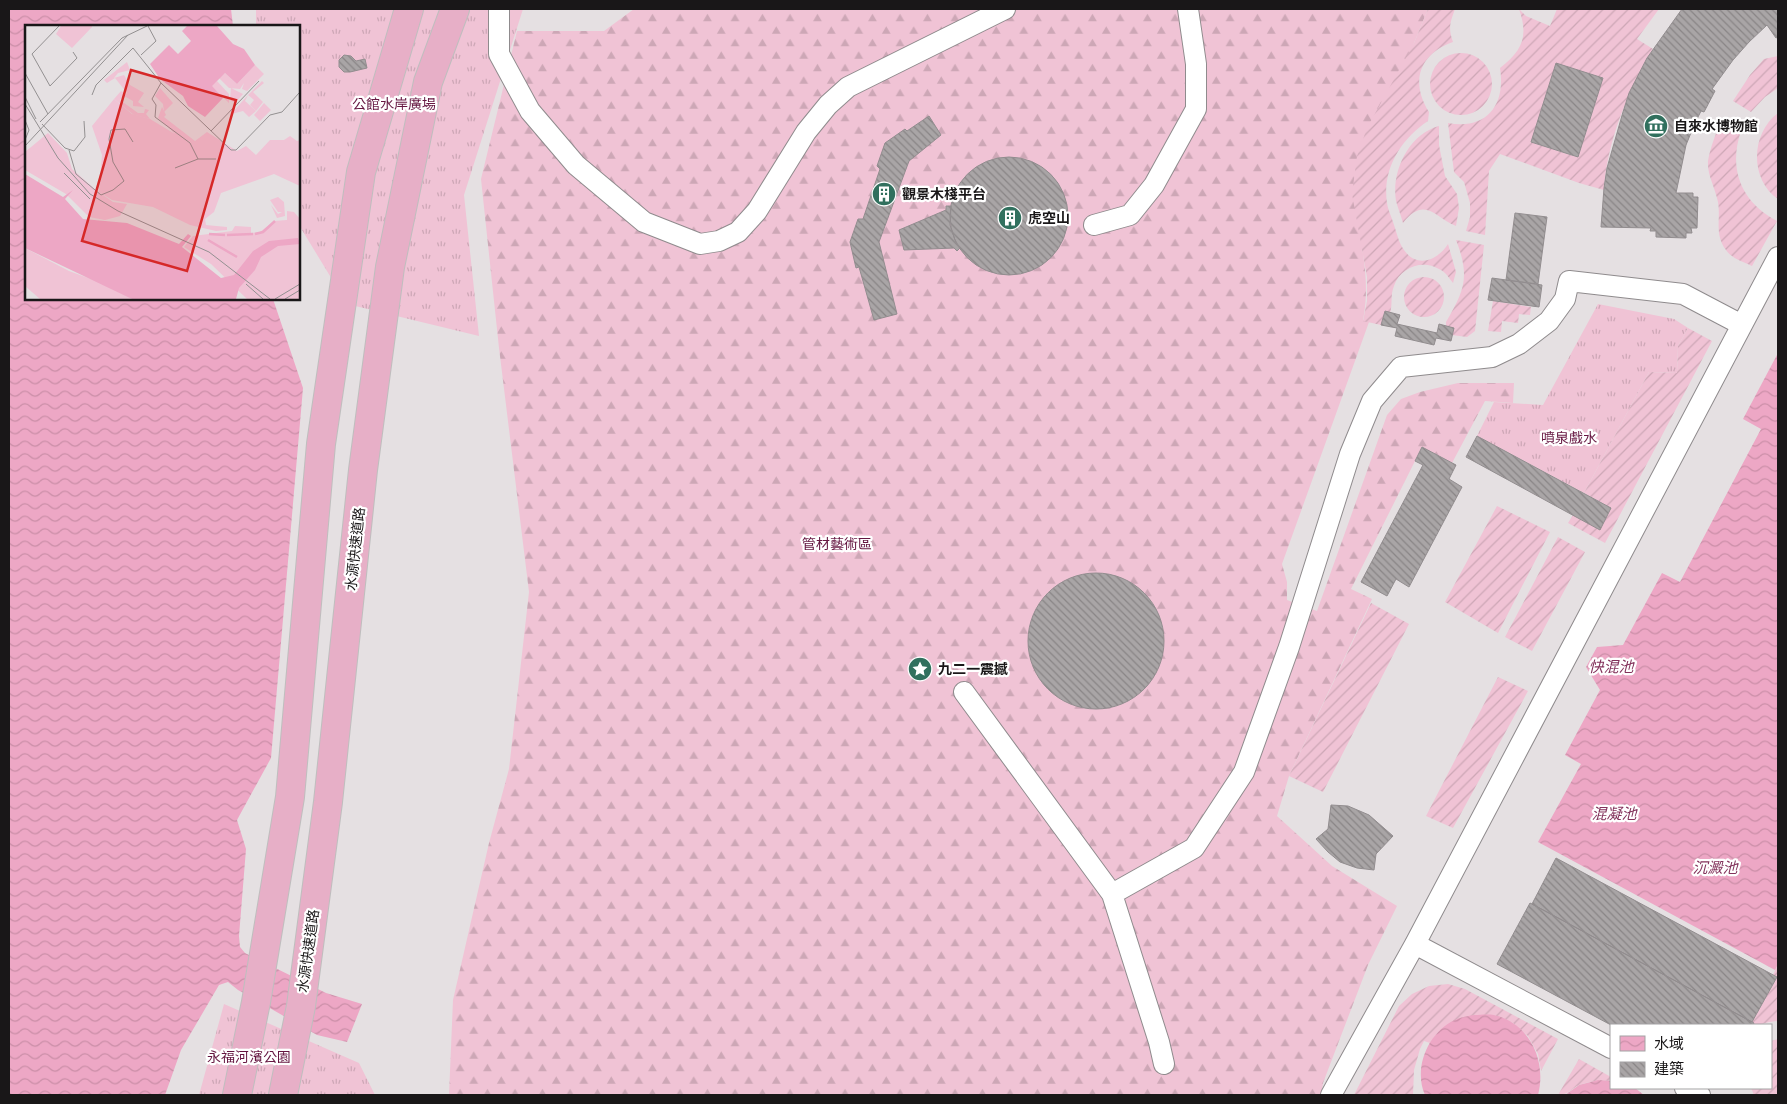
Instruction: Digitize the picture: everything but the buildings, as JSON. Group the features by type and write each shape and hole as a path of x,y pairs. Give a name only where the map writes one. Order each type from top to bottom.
{"highway":[{"path":"237,1095 256,1002 290,797 320,444 361,172 409,9"},
{"name":"水源快速道路","path":"283,1095 301,1006 326,812 363,470 390,267 428,82 456,9"}],"lane":[{"path":"499,9 499,54 530,111 576,165 644,222 700,244 718,241 738,232 757,211 806,132 828,106 848,88 1005,9"},
{"path":"1094,225 1130,215 1154,185 1196,110 1196,64 1188,9"},
{"path":"1331,1095 1415,944 1778,257"},
{"path":"1112,894 1194,848 1244,772 1289,647 1350,454 1372,401 1401,367 1492,358 1550,321 1566,299 1569,281 1683,294 1742,325"},
{"path":"964,692 1112,894 1159,1042 1164,1064"},
{"path":"1415,944 1610,1047"},
{"path":"1687,1089 1700,1095"}],"green space":[{"name":"公館水岸廣場","path":"256,9 523,9 464,195 479,336 347,304 300,227 300,25 256,25"},
{"name":"管材藝術區","path":"634,9 1428,9 1414,43 1362,247 1366,284 1363,320 1369,322 1282,564 1287,582 1287,600 1317,611 1387,415 1401,399 1420,392 1458,383 1514,383 1513,403 1485,401 1452,463 1422,447 1351,589 1372,599 1289,776 1277,816 1332,866 1397,906 1368,965 1323,1083 1321,1095 449,1095 453,1000 489,843 509,769 529,592 499,348 481,179 517,31 604,31"},
{"path":"1428,9 1455,9 1450,26 1453,42 1441,47 1432,54 1421,70 1420,90 1429,112 1428,121 1418,128 1395,156 1388,178 1386,190 1387,203 1399,241 1409,256 1421,261 1427,260 1439,254 1448,244 1456,272 1453,283 1444,272 1433,266 1419,265 1401,274 1393,289 1390,313 1385,312 1381,325 1363,321 1367,301 1367,277 1352,194 1357,156 1367,128 1414,43"},
{"path":"1519,9 1526,16 1550,26 1557,9 1659,9 1637,39 1653,49 1635,82 1620,117 1609,153 1604,190 1579,183 1500,154 1489,171 1485,235 1466,231 1470,217 1470,203 1464,182 1454,172 1448,123 1473,123 1483,119 1496,104 1500,94 1500,68 1514,56 1522,43 1522,19","holes":["1556,64 1603,78 1577,157 1531,142"]},
{"path":"1461,53 1478,58 1483,62 1487,67 1492,84 1487,101 1483,106 1478,110 1461,115 1444,110 1439,106 1435,101 1430,84 1435,67 1439,62 1444,58"},
{"path":"1778,56 1778,88 1765,97 1751,112 1733,101 1750,75 1764,59"},
{"path":"1778,113 1778,199 1762,180 1757,156 1758,144 1763,132"},
{"path":"1721,120 1741,131 1737,145 1737,171 1746,194 1754,204 1777,221 1752,266 1731,256 1720,238 1719,208 1708,161"},
{"path":"1439,126 1439,145 1445,176 1457,194 1459,208 1456,226 1430,211 1424,210 1411,215 1403,223 1396,201 1395,189 1399,166 1404,155 1419,137 1428,130"},
{"path":"1456,240 1484,245 1475,331 1467,337 1452,335 1446,326 1446,322 1458,301 1463,282 1463,264"},
{"path":"1420,277 1428,277 1435,280 1441,286 1444,297 1441,308 1435,314 1428,317 1420,317 1413,314 1407,308 1404,301 1404,293 1407,286 1413,280"},
{"path":"1493,301 1531,307 1530,315 1519,314 1518,323 1502,321 1501,332 1488,331"},
{"name":"噴泉戲水","path":"1598,304 1674,319 1688,328 1678,346 1677,373 1649,372 1584,493 1477,436 1494,402 1543,405"},
{"path":"1688,328 1712,341 1605,543 1568,523 1573,515 1600,529 1611,508 1584,493 1649,372 1677,373 1678,346"},
{"path":"1497,506 1550,532 1498,633 1445,602"},
{"path":"1558,537 1585,552 1532,651 1505,637"},
{"path":"1371,603 1409,624 1323,792 1289,776"},
{"path":"1498,677 1528,691 1453,828 1426,816"},
{"path":"1778,964 1778,1021 1753,1024 1752,1022 1777,977 1773,975"},
{"path":"1448,984 1465,989 1558,1039 1541,1071 1538,1054 1528,1036 1513,1023 1494,1015 1438,1032 1430,1043 1424,1041 1414,1070 1413,1095 1354,1095 1399,1006 1412,994 1429,986"},
{"name":"永福河濱公園","path":"224,1004 359,1063 375,1095 199,1095"},
{"path":"1778,1039 1778,1095 1754,1095 1751,1089 1772,1089 1772,1041"},
{"path":"1579,1059 1610,1076 1610,1081 1579,1085 1567,1093 1558,1095"}],"water":[{"path":"9,9 231,9 233,25 25,25 25,300 273,300 303,388 271,758 237,820 246,849 239,936 240,947 245,953 326,993 362,1004 347,1042 317,1035 238,990 228,982 219,985 181,1050 165,1095 9,1095"},
{"path":"1778,353 1778,964 1775,970 1538,842 1581,764 1565,755 1600,690 1586,667 1597,647 1623,645 1662,573 1680,582 1761,429 1743,419"},
{"path":"1474,1015 1494,1015 1507,1019 1526,1035 1538,1057 1540,1082 1538,1095 1425,1095 1422,1085 1422,1063 1430,1042 1445,1026 1457,1019"},
{"path":"1598,1080 1610,1081 1610,1089 1636,1089 1644,1095 1565,1095 1579,1085"}],"place":[{"name":"自來水博物館","path":"1656,126"},
{"name":"觀景木棧平台","path":"884,194"},
{"name":"虎空山","path":"1010,218"},
{"name":"九二一震撼","path":"920,669"}],"water label":[{"name":"快混池","path":"1611,666"},
{"name":"混凝池","path":"1614,813"},
{"name":"沉澱池","path":"1715,867"}]}
